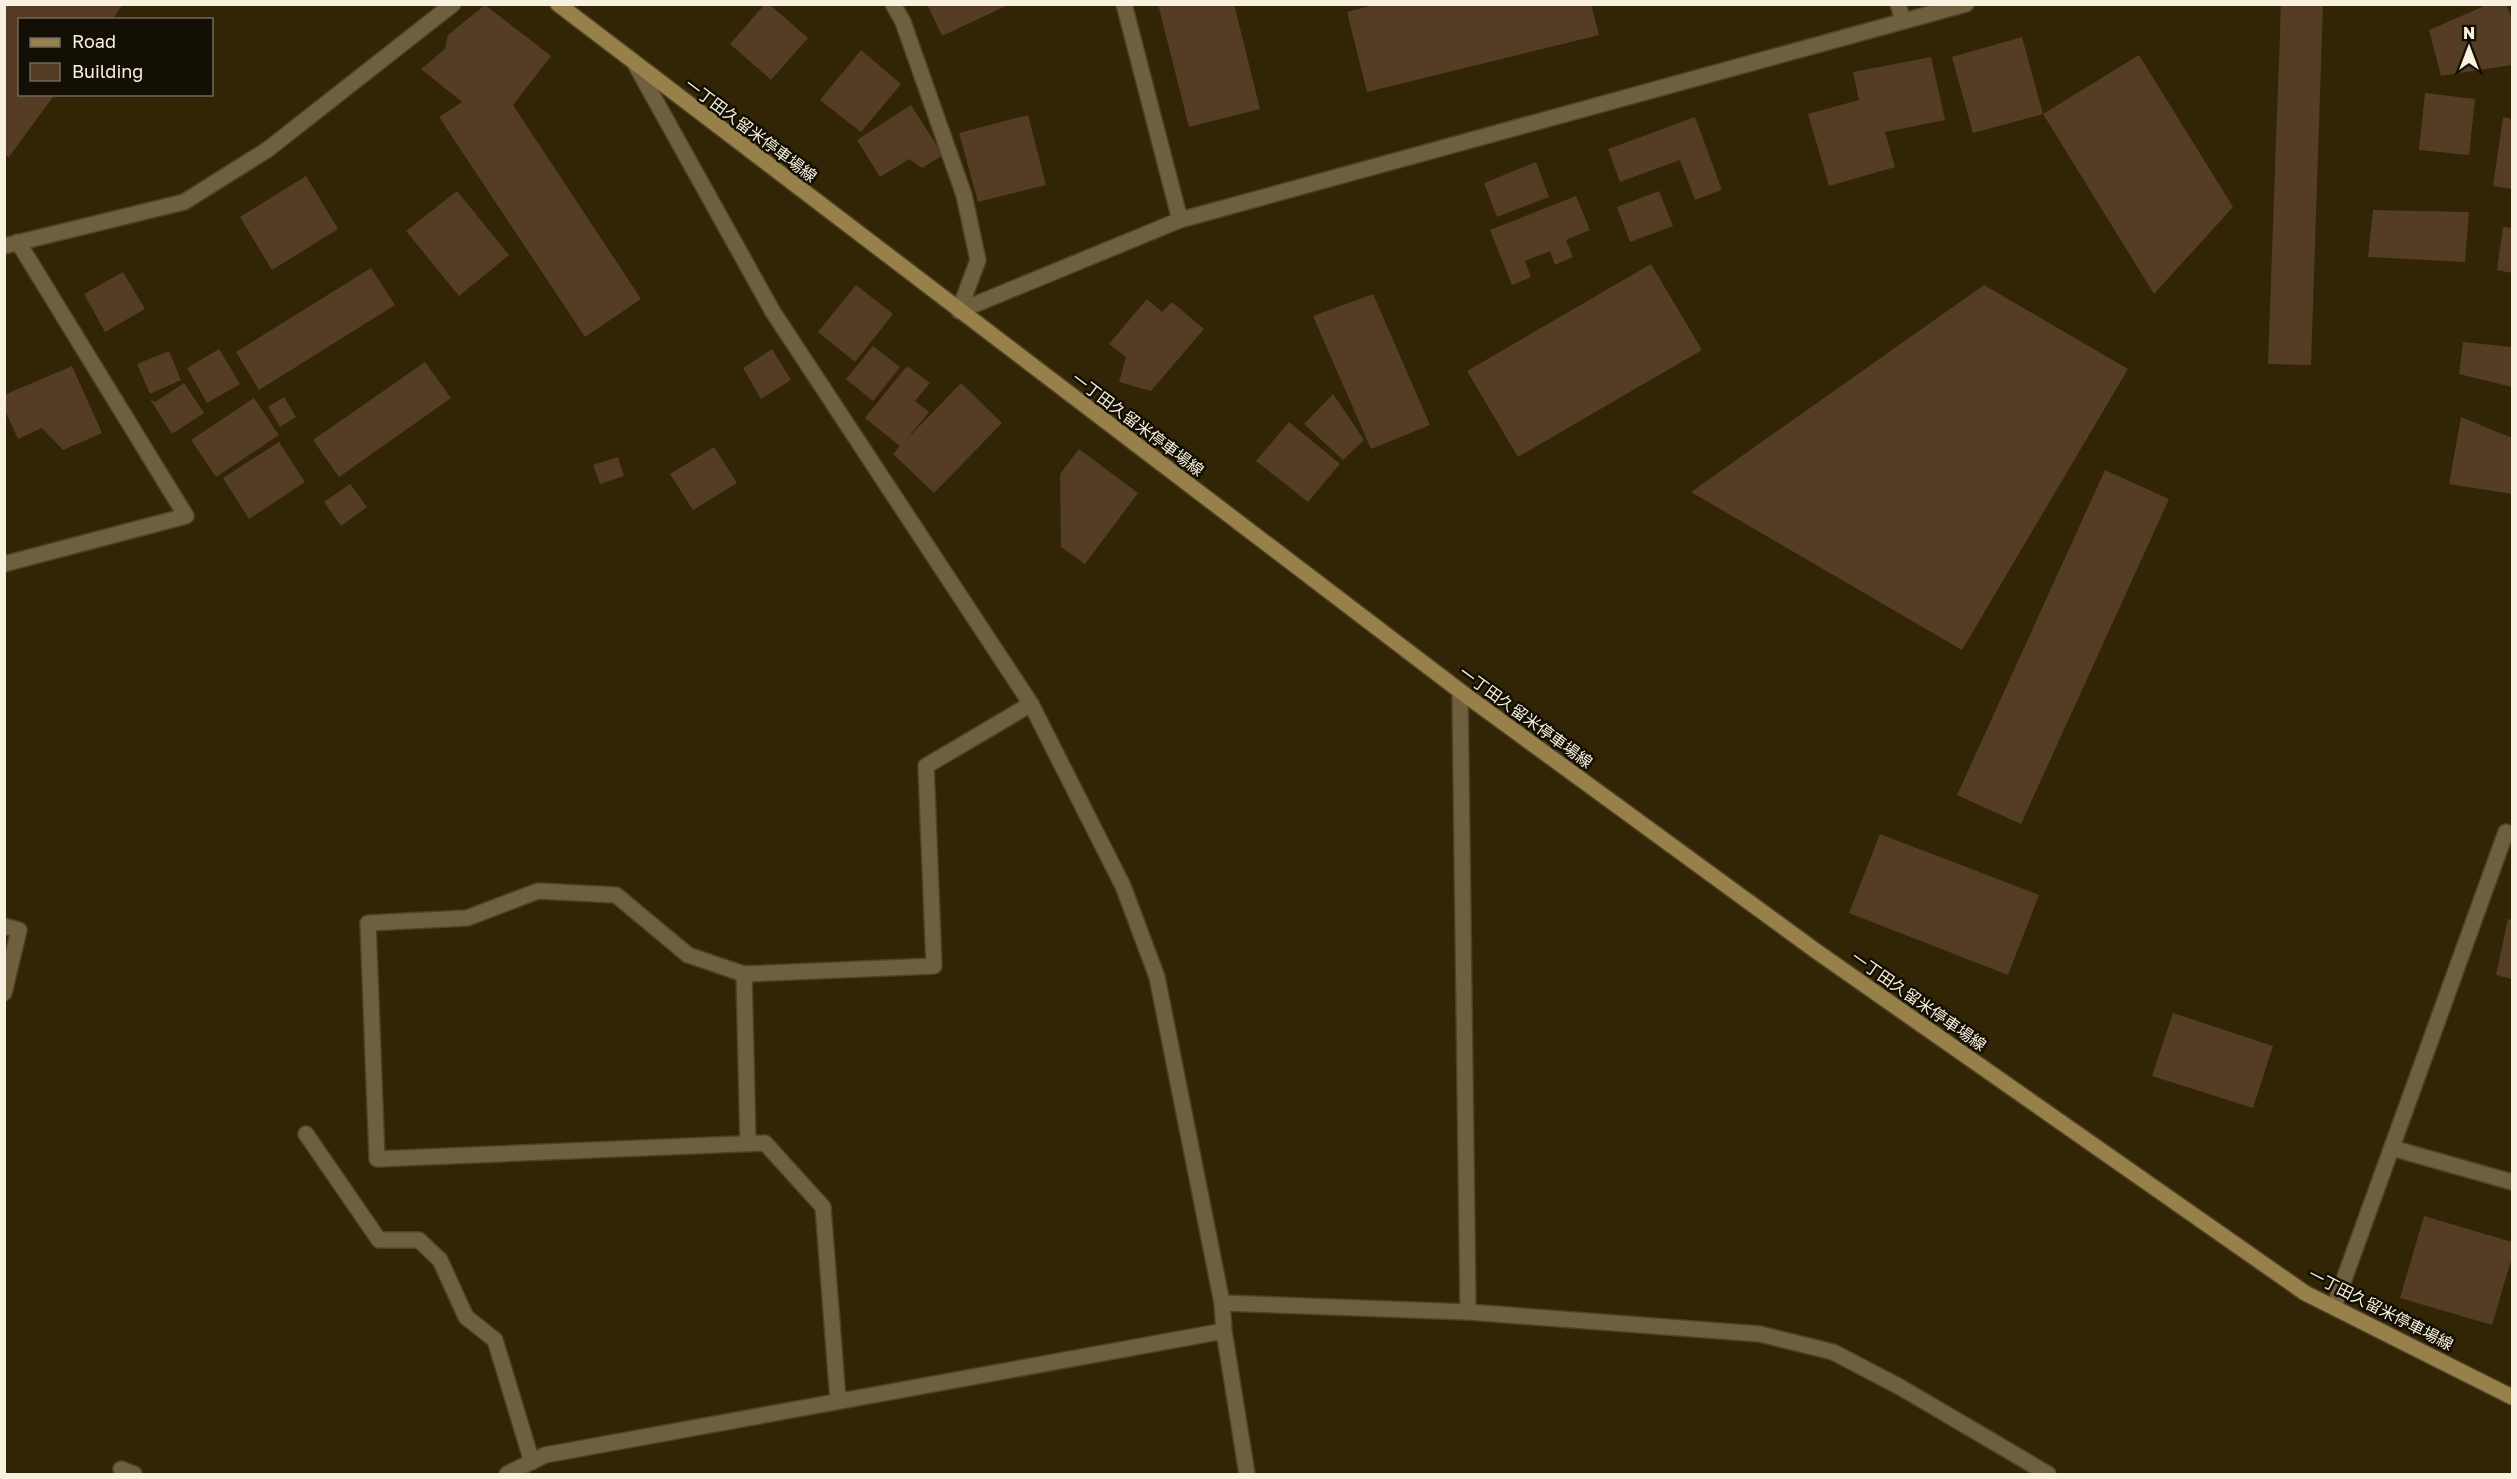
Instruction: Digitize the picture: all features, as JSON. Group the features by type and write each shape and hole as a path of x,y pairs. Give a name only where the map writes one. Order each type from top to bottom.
{"main road":[{"name":"一丁田久留米停車場線","path":"558,4 1460,691 1816,951 2296,1286 2512,1397"}],"street":[{"path":"4,564 186,516 11,244 184,202 267,150 453,4"},
{"path":"893,4 903,22 964,195 978,260 959,311"},
{"path":"1124,4 1180,220"},
{"path":"1898,4 1903,21"},
{"path":"959,311 1180,220 1966,4"},
{"path":"634,62 773,312 1031,704 1123,886 1157,977 1221,1303 1247,1474"},
{"path":"1460,691 1468,1312"},
{"path":"838,1400 823,1207 765,1143 377,1159 368,924 467,918 538,891 616,895 688,955 744,974 934,966 926,766 1031,704"},
{"path":"2334,1307 2506,832"},
{"path":"4,926 19,930 4,993"},
{"path":"744,974 748,1144"},
{"path":"306,1134 379,1240 419,1240 440,1260 466,1317 495,1340 532,1462"},
{"path":"2392,1148 2512,1182"},
{"path":"1221,1303 1468,1312 1760,1334 1833,1352 1900,1387 2048,1474"},
{"path":"507,1474 545,1455 1224,1331"}],"building":[{"path":"4,4 123,4 113,18 18,18 18,96 54,96 9,157 4,154"},
{"path":"765,4 769,4 808,38 771,80 730,44"},
{"path":"927,4 1010,4 942,36"},
{"path":"1158,4 1234,4 1260,109 1189,127"},
{"path":"1377,4 1591,4 1599,35 1367,92 1347,12"},
{"path":"2281,4 2323,4 2311,365 2268,364"},
{"path":"2489,4 2506,4 2512,19 2512,65 2441,76 2429,30"},
{"path":"485,5 551,56 513,105 641,299 585,337 439,117 462,102 421,69 445,49 448,35"},
{"path":"2022,37 2043,114 1973,133 1952,57"},
{"path":"861,50 901,84 861,132 820,100"},
{"path":"2139,55 2233,207 2154,294 2043,114"},
{"path":"1931,57 1945,120 1885,132 1895,167 1829,186 1808,114 1859,100 1853,72"},
{"path":"2425,93 2475,99 2469,155 2419,150"},
{"path":"911,105 943,155 922,168 909,159 880,177 857,140"},
{"path":"1028,115 1046,185 978,202 959,133"},
{"path":"1695,117 1722,190 1695,200 1680,160 1620,182 1608,149"},
{"path":"2503,117 2512,119 2512,189 2493,186"},
{"path":"1536,162 1549,197 1497,217 1484,183"},
{"path":"306,176 338,229 272,270 240,217"},
{"path":"457,191 509,255 459,296 406,231"},
{"path":"1659,191 1673,226 1630,242 1617,207"},
{"path":"1576,196 1590,230 1566,240 1573,257 1555,265 1550,251 1525,261 1531,277 1512,285 1490,230"},
{"path":"2373,210 2469,212 2465,262 2368,257"},
{"path":"2503,227 2512,228 2512,273 2497,270"},
{"path":"1651,264 1702,350 1518,457 1467,371"},
{"path":"371,268 395,305 259,390 236,352"},
{"path":"123,272 145,309 105,332 84,294"},
{"path":"856,285 893,314 855,362 818,332"},
{"path":"1984,285 2128,369 1962,650 1691,492"},
{"path":"1373,294 1430,425 1371,449 1313,316"},
{"path":"1147,299 1162,312 1172,302 1204,329 1151,391 1119,382 1126,357 1109,344"},
{"path":"2463,342 2512,347 2512,387 2459,374"},
{"path":"873,346 900,367 873,401 846,379"},
{"path":"219,349 240,384 207,403 187,368"},
{"path":"772,349 791,380 761,399 743,368"},
{"path":"169,351 181,380 150,394 137,364"},
{"path":"425,362 451,398 339,477 313,440"},
{"path":"72,366 102,433 63,450 42,428 18,439 4,408 4,395"},
{"path":"907,366 930,383 915,401 929,412 906,440 961,383 1002,423 934,493 893,454 900,446 865,418"},
{"path":"184,383 204,413 172,434 150,399 155,402"},
{"path":"1333,394 1364,440 1343,460 1304,424"},
{"path":"284,397 296,417 280,427 268,407"},
{"path":"254,398 279,435 216,477 191,440"},
{"path":"2461,417 2512,438 2512,494 2449,484"},
{"path":"1289,422 1340,464 1308,502 1256,461"},
{"path":"279,442 305,482 249,519 223,478"},
{"path":"714,447 737,483 693,510 670,474"},
{"path":"1079,449 1138,493 1085,564 1061,547 1060,474"},
{"path":"618,457 624,476 600,484 593,465"},
{"path":"2105,470 2169,499 2021,824 1957,795"},
{"path":"350,484 367,507 341,526 324,502"},
{"path":"1880,834 2039,895 2008,975 1849,913"},
{"path":"2508,919 2512,920 2512,979 2496,975"},
{"path":"2173,1013 2273,1046 2253,1108 2152,1076"},
{"path":"2424,1216 2512,1242 2512,1257 2492,1325 2400,1298"}]}
